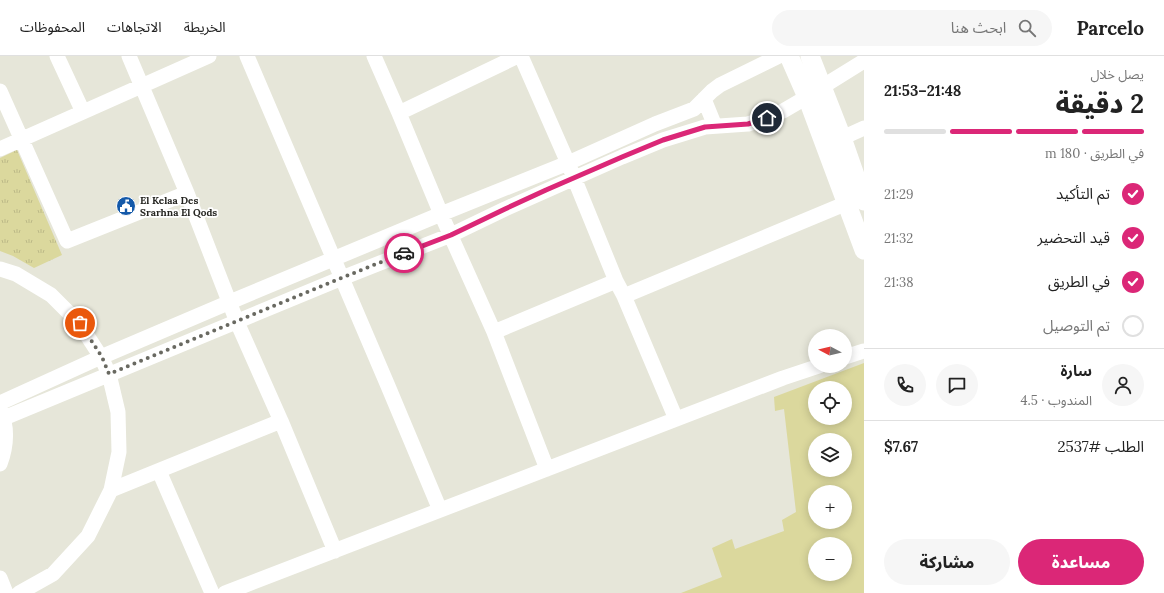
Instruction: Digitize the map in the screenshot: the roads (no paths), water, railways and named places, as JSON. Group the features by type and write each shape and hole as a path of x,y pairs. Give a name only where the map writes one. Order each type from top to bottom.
{"main road":[{"path":"789,56 814,92 842,138 856,202 864,250"},
{"path":"810,56 814,92 856,202"}],"street":[{"path":"57,56 83,112"},
{"path":"129,56 187,193 237,322 281,421 335,551"},
{"path":"248,56 440,510"},
{"path":"374,56 441,214 494,332 547,469"},
{"path":"399,113 518,56"},
{"path":"521,56 568,163 616,281 624,296 676,419"},
{"path":"0,403 230,302 568,163 655,124 694,109 720,85 779,56"},
{"path":"0,149 142,86 200,58"},
{"path":"0,464 6,441 2,413 109,374 342,278 451,235 573,178 663,140 694,129 748,124 783,111 864,61"},
{"path":"0,91 67,241 187,193"},
{"path":"704,99 715,126"},
{"path":"842,138 864,128"},
{"path":"624,296 856,202"},
{"path":"0,269 16,274 51,295 80,323 102,357 109,374 118,412 119,452 111,490 88,536 53,574 20,593"},
{"path":"494,332 616,281"},
{"path":"852,355 864,351"},
{"path":"225,593 808,370"},
{"path":"111,490 281,421"},
{"path":"158,471 212,593"},
{"path":"0,578 6,593"}],"place":[{"name":"El Kelaa Des Srarhna El Qods","path":"126,206"}]}
